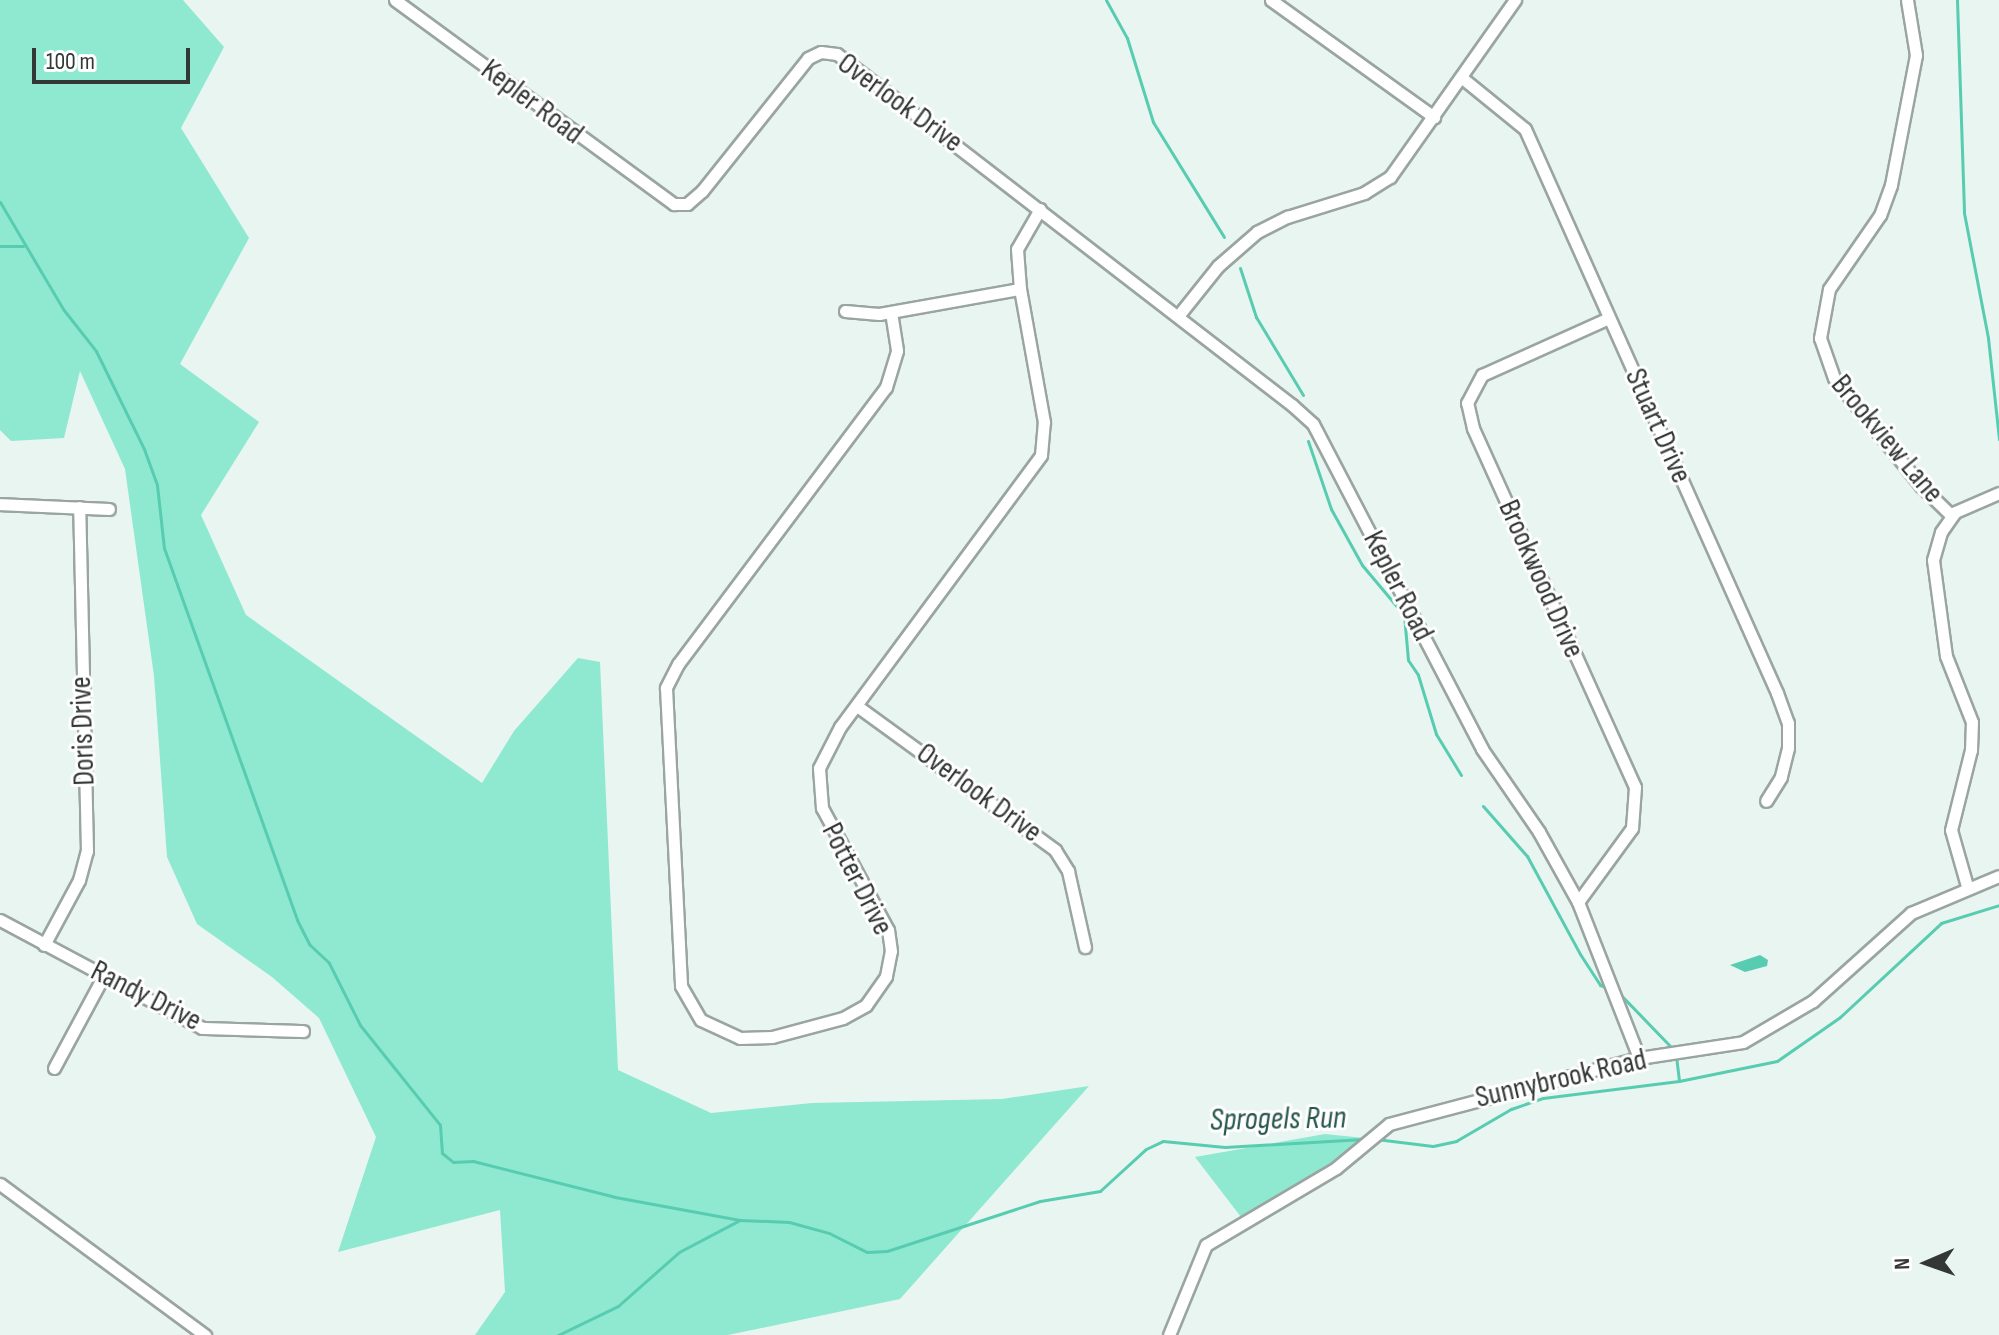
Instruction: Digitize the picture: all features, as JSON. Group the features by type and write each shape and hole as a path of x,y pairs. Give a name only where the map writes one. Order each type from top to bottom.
{"street":[{"name":"Kepler Road","path":"395,0 669,203"},
{"path":"1271,0 1434,117"},
{"path":"1178,316 1218,266 1257,232 1386,181 1515,0"},
{"name":"Brookview Lane","path":"1907,0 1916,55 1891,185 1880,215 1829,289 1820,338 1834,378 1921,486 1952,516"},
{"name":"Overlook Drive","path":"669,203 687,204 702,191 797,69 815,53 827,52 869,77 1040,209"},
{"name":"Stuart Drive","path":"1461,77 1525,129 1786,714 1786,762 1766,801"},
{"name":"Kepler Road","path":"1040,209 1313,424 1482,749 1539,832 1578,902 1639,1058"},
{"name":"Potter Drive","path":"891,312 897,351 886,387 678,664 666,688 679,976 688,1003 720,1033 762,1038 843,1018 866,1005 886,976 891,951 886,924 819,796 823,754 1041,455 1044,422 1020,289 1017,249 1040,209"},
{"path":"845,311 891,312 1020,289"},
{"name":"Brookwood Drive","path":"1578,902 1632,828 1635,787 1473,428 1467,403 1482,375 1609,318"},
{"path":"1967,886 1951,830 1971,750 1972,722 1946,656 1933,560 1941,532 1952,516 1976,499 1999,493"},
{"path":"0,504 109,509"},
{"name":"Doris Drive","path":"44,945 79,880 87,851 79,507"},
{"name":"Overlook Drive","path":"857,706 1055,850 1068,871 1085,947"},
{"name":"Sunnybrook Road","path":"1169,1335 1206,1245 1306,1188 1357,1151 1379,1130 1413,1115 1639,1058 1728,1047 1781,1024 1911,913 1967,886 1999,876"},
{"name":"Randy Drive","path":"0,920 202,1028 303,1031"},
{"path":"54,1068 104,975"},
{"path":"0,1184 205,1335"}],"shaded area":[{"path":"0,0 183,0 224,47 181,128 249,238 180,364 259,422 201,515 246,615 482,783 514,731 578,658 600,662 618,1070 711,1113 812,1103 1002,1099 1089,1086 900,1299 728,1335 475,1335 505,1292 500,1210 338,1252 376,1137 319,1018 272,977 197,924 167,857 154,676 125,469 80,371 64,438 11,441 0,430"},
{"path":"1760,955 1768,960 1767,966 1745,972 1730,965"},
{"path":"1325,1134 1364,1138 1322,1171 1241,1217 1195,1157"}],"waterway":[{"path":"1106,0 1127,38 1153,122 1224,237"},
{"path":"1957,0 1964,213 1988,338 1999,439"},
{"path":"0,202 63,309 96,351 144,449 157,485 164,548 297,920 310,945 329,963 360,1025 440,1125 442,1153 453,1162 473,1161 615,1197 740,1220"},
{"path":"0,246 23,246"},
{"path":"1240,268 1256,317 1303,395"},
{"path":"1308,441 1331,509 1362,565 1404,615 1408,660 1418,675 1436,734 1461,775"},
{"path":"1483,806 1527,856 1580,954 1600,985 1609,988"},
{"name":"Sprogels Run","path":"1376,1139 1433,1146 1456,1141 1511,1109 1543,1098 1679,1081 1777,1061 1840,1017 1941,923 1999,905"},
{"path":"1616,990 1673,1049"},
{"path":"1676,1056 1679,1080"},
{"name":"Sprogels Run","path":"558,1335 618,1306 679,1252 740,1220 789,1222 829,1233 867,1252 887,1251 1040,1201 1100,1191 1146,1149 1163,1141 1225,1147 1364,1139"}]}
